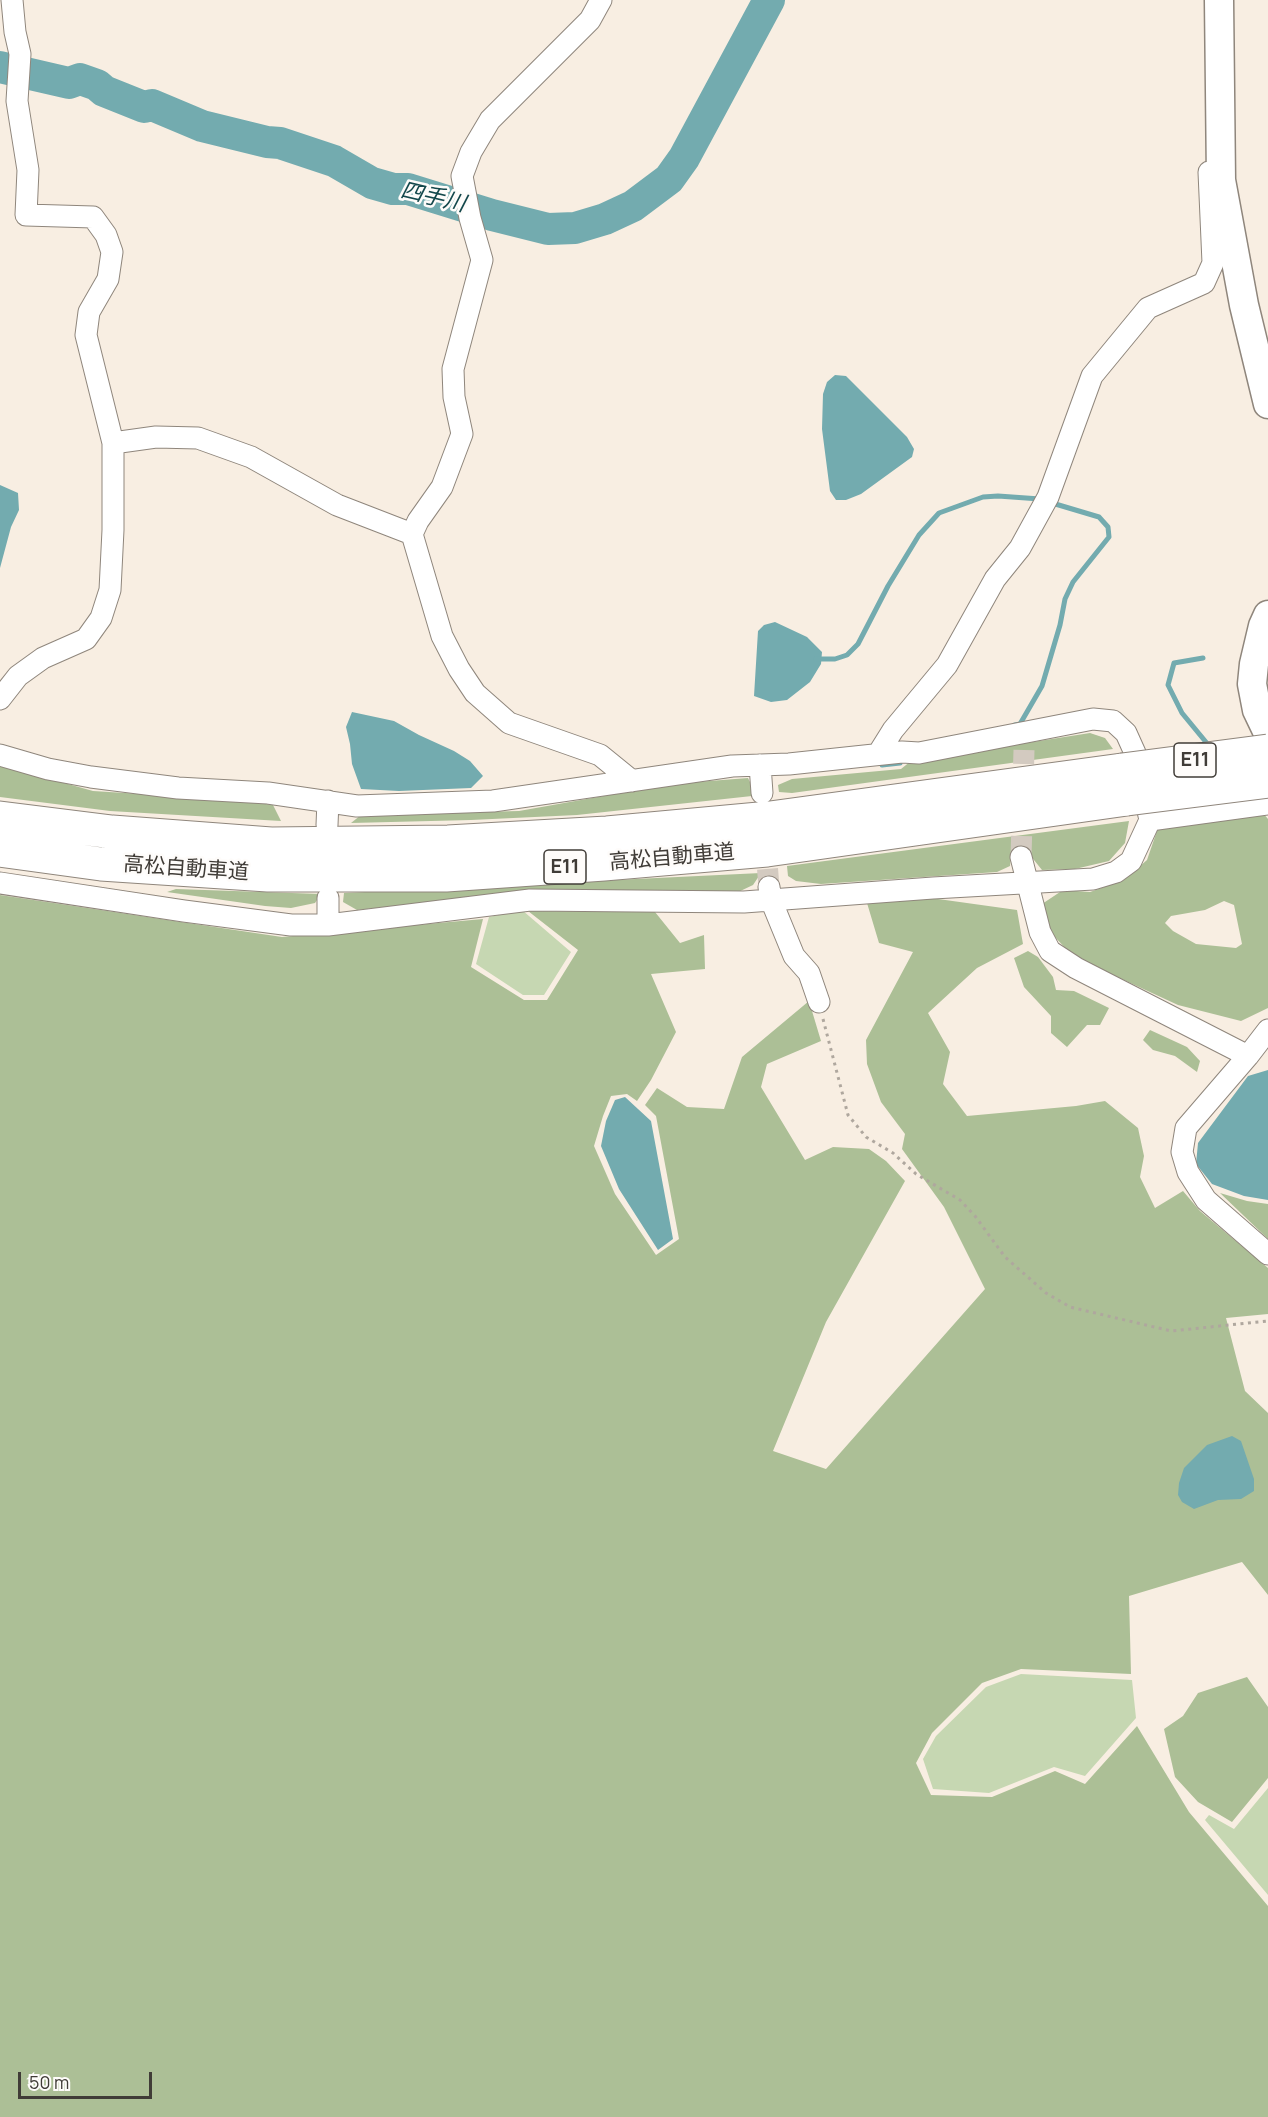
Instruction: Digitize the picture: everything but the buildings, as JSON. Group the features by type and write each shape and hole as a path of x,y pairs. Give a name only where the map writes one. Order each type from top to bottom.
{"highway":[{"name":"高松自動車道","path":"0,818 112,832 271,844 448,842 607,833 770,818 1133,796 1268,751"},
{"name":"高松自動車道","path":"0,850 102,864 268,875 446,875 767,850 1133,796 1268,781"}],"street":[{"path":"0,699 18,676 43,658 86,639 101,618 110,590 113,530 113,443 86,335 89,312 108,279 112,252 106,235 93,217 26,214 28,170 17,100 20,54 12,0"},
{"path":"601,0 590,21 490,120 471,152 462,176 482,260 453,369 454,397 462,434 442,487 418,521 412,534 442,636 459,669 475,693 509,723 600,755 632,781"},
{"path":"1219,0 1221,180 1240,282 1268,404"},
{"path":"878,754 893,730 947,665 995,579 1020,548 1047,500 1092,376 1148,308 1204,283 1214,263 1208,164 1219,150"},
{"path":"113,443 156,437 198,438 251,457 337,505 412,534"},
{"path":"1268,615 1254,664 1252,684 1257,710 1268,733"},
{"path":"0,755 48,769 92,777 178,788 268,793 357,806 493,801 732,766 878,754 919,753 1023,742 1093,719 1113,721 1126,733 1135,753 1131,861 1116,872 1093,879 770,893 744,902 530,900 328,925 291,925 196,913 0,883"},
{"path":"760,765 762,793"},
{"path":"1133,796 1268,804"},
{"path":"327,825 328,801"},
{"path":"1020,857 1040,932 1050,951 1076,968 1248,1056"},
{"path":"770,893 794,956 809,973 819,1002"},
{"path":"328,898 328,925"},
{"path":"1268,1030 1186,1128 1182,1152 1188,1172 1206,1200 1268,1254"}],"path":[{"path":"819,1002 848,1114 866,1137 893,1153 916,1174 960,1200 975,1216 1005,1257 1046,1293 1070,1307 1171,1331 1268,1321"}],"green space":[{"path":"1090,733 1105,738 1113,749 792,793 779,792 778,785 792,779 901,769 911,761"},
{"path":"0,765 93,791 237,800 273,805 281,821 110,811 0,797"},
{"path":"748,778 753,788 752,796 577,815 351,823 361,815 519,811 671,784"},
{"path":"1263,813 1268,819 1268,1008 1241,1021 1178,1005 1074,957 1049,931 1042,904 1063,890 1090,892 1124,880 1147,860 1159,825","holes":["1224,901 1234,905 1242,944 1236,948 1196,944 1173,931 1165,923 1171,916 1205,910"]},
{"path":"1129,821 1125,843 1109,861 1075,869 1042,870 1030,855 1011,856 1010,866 997,872 821,884 796,881 788,876 787,866"},
{"path":"761,873 753,885 734,894 608,890 519,893 357,910 343,902 344,893"},
{"path":"176,889 321,894 315,903 291,908 167,892"},
{"path":"0,895 282,937 483,919 471,967 524,1000 547,1000 578,950 528,911 655,912 680,943 704,935 705,969 651,974 676,1032 651,1080 637,1101 627,1094 611,1096 594,1146 615,1194 656,1255 679,1239 656,1116 645,1105 657,1088 687,1107 724,1109 742,1057 809,1001 821,1041 767,1064 761,1087 805,1160 833,1147 869,1149 886,1161 905,1181 826,1322 773,1451 826,1469 985,1289 944,1207 902,1149 905,1134 881,1102 867,1064 866,1040 913,952 879,943 867,903 931,898 1017,910 1023,944 977,968 928,1013 950,1052 943,1084 967,1116 1076,1106 1105,1101 1138,1128 1144,1156 1140,1177 1155,1208 1183,1191 1200,1211 1268,1268 1268,1314 1226,1318 1245,1391 1268,1413 1268,1595 1242,1562 1129,1596 1131,1674 1021,1669 982,1683 932,1733 916,1763 931,1795 992,1797 1055,1771 1085,1784 1137,1726 1189,1812 1268,1906 1268,2117 0,2117"},
{"path":"522,910 571,952 544,995 523,995 476,964 489,917"},
{"path":"1028,951 1038,957 1053,977 1056,990 1074,991 1109,1008 1100,1025 1087,1025 1067,1047 1051,1033 1051,1016 1024,987 1014,958"},
{"path":"1150,1030 1187,1047 1200,1061 1197,1072 1175,1056 1153,1050 1143,1040"},
{"path":"1220,1193 1268,1204 1268,1239"},
{"path":"1021,1674 1132,1680 1136,1718 1085,1776 1054,1767 989,1793 933,1789 923,1759 936,1736 986,1687"},
{"path":"1247,1677 1268,1707 1268,1778 1232,1822 1198,1802 1175,1777 1164,1729 1183,1716 1198,1693"},
{"path":"1268,1788 1268,1895 1205,1820 1209,1815 1234,1829"}],"water":[{"path":"835,375 846,376 907,437 914,449 912,457 861,494 846,500 836,500 830,491 822,429 823,394 827,382"},
{"path":"0,485 18,493 19,510 11,527 0,568"},
{"path":"775,622 807,637 822,652 821,664 810,682 787,700 771,702 754,696 758,631 764,625"},
{"path":"352,712 394,721 454,751 470,761 483,776 471,788 399,791 361,789 352,764 346,727"},
{"path":"1268,1070 1268,1200 1244,1196 1212,1184 1196,1164 1198,1143 1248,1076"},
{"path":"625,1097 651,1121 673,1239 658,1250 619,1189 601,1146 606,1121 615,1100"},
{"path":"1232,1436 1241,1441 1254,1479 1254,1491 1241,1499 1218,1500 1194,1509 1182,1502 1178,1495 1184,1468 1207,1445"}],"waterway":[{"name":"四手川","path":"0,67 69,83 80,79 144,107 152,105 202,126 280,143 334,161 372,183 393,189 408,189 492,215 548,229 575,228 605,219 633,206 669,179 684,158 769,0"},
{"path":"816,659 835,659 847,655 858,644 888,586 919,535 939,513 983,497 1040,499"},
{"path":"1015,725 1020,724 1042,686 1060,625 1065,599 1073,582 1109,537 1108,527 1099,517 1052,503"},
{"path":"1203,658 1174,663 1168,685 1182,713 1210,747"},
{"path":"882,765 900,763"}],"tunnel":[{"path":"1021,857 1024,750"},
{"path":"765,838 769,887"}]}
